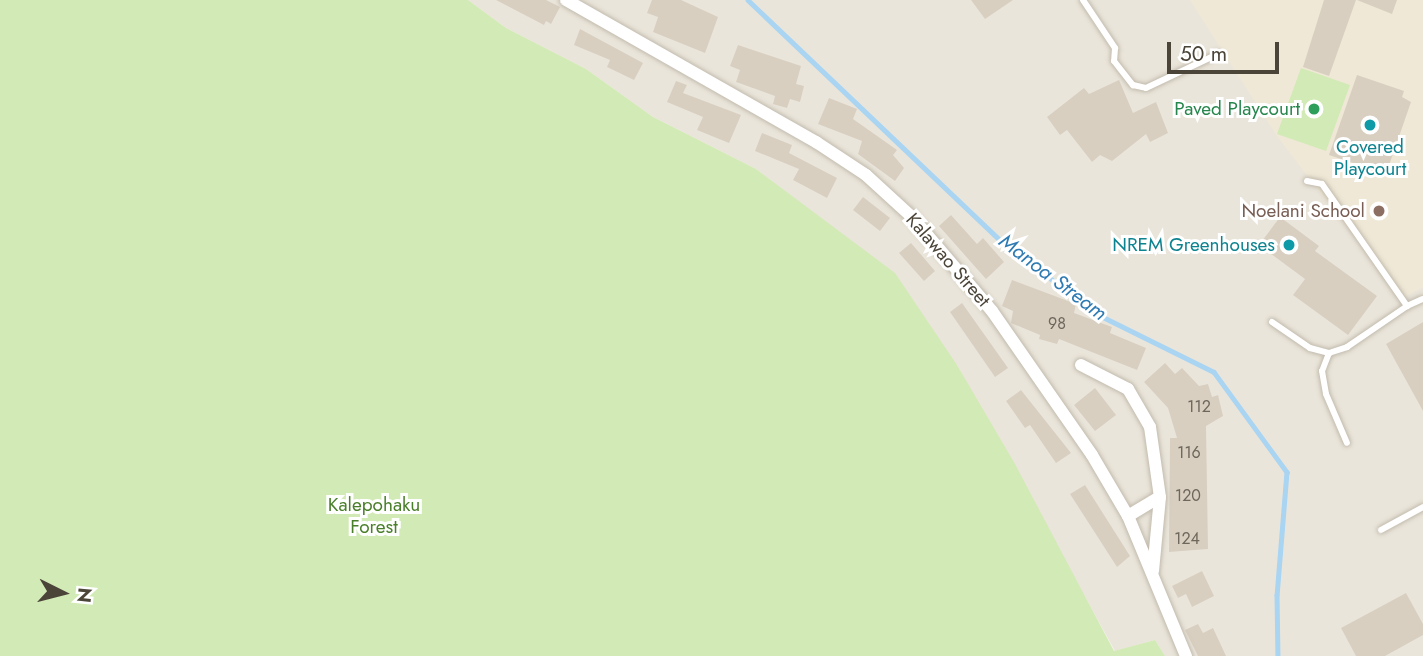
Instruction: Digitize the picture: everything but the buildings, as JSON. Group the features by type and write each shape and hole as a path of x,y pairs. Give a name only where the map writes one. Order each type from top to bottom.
{"street":[{"name":"Kalawao Street","path":"566,0 816,142 866,175 912,217 992,311 1128,516 1186,656"},
{"path":"1082,365 1112,377 1142,406 1150,426 1160,497 1153,572"},
{"path":"1128,516 1160,497"}],"lane":[{"path":"1083,0 1115,48 1114,61 1133,85 1146,88 1218,54"},
{"path":"1307,181 1322,184 1407,306"},
{"path":"1272,322 1310,348 1329,353 1347,347 1407,306 1423,299"},
{"path":"1329,353 1322,371 1326,394 1348,443"},
{"path":"1381,530 1423,507"}],"shaded area":[{"path":"468,0 1423,0 1423,656 1165,656 1155,640 1115,651 957,365 812,212 756,169 653,117 586,69 506,28"},
{"name":"Noelani School","path":"1190,0 1423,0 1423,287 1401,299 1277,136"}],"green space":[{"name":"Kalepohaku Forest","path":"0,0 468,0 506,28 586,69 653,117 756,169 895,273 957,365 1015,464 1114,651 1155,640 1165,656 0,656"},
{"name":"Paved Playcourt","path":"1301,68 1350,85 1326,151 1277,134"}],"waterway":[{"name":"Manoa Stream","path":"748,0 1002,242 1099,315 1214,372 1287,472 1277,595 1278,656"}],"place":[{"name":"Paved Playcourt","path":"1314,109"},
{"name":"Covered Playcourt","path":"1370,125"},
{"name":"Noelani School","path":"1379,211"},
{"name":"NREM Greenhouses","path":"1289,245"}]}
